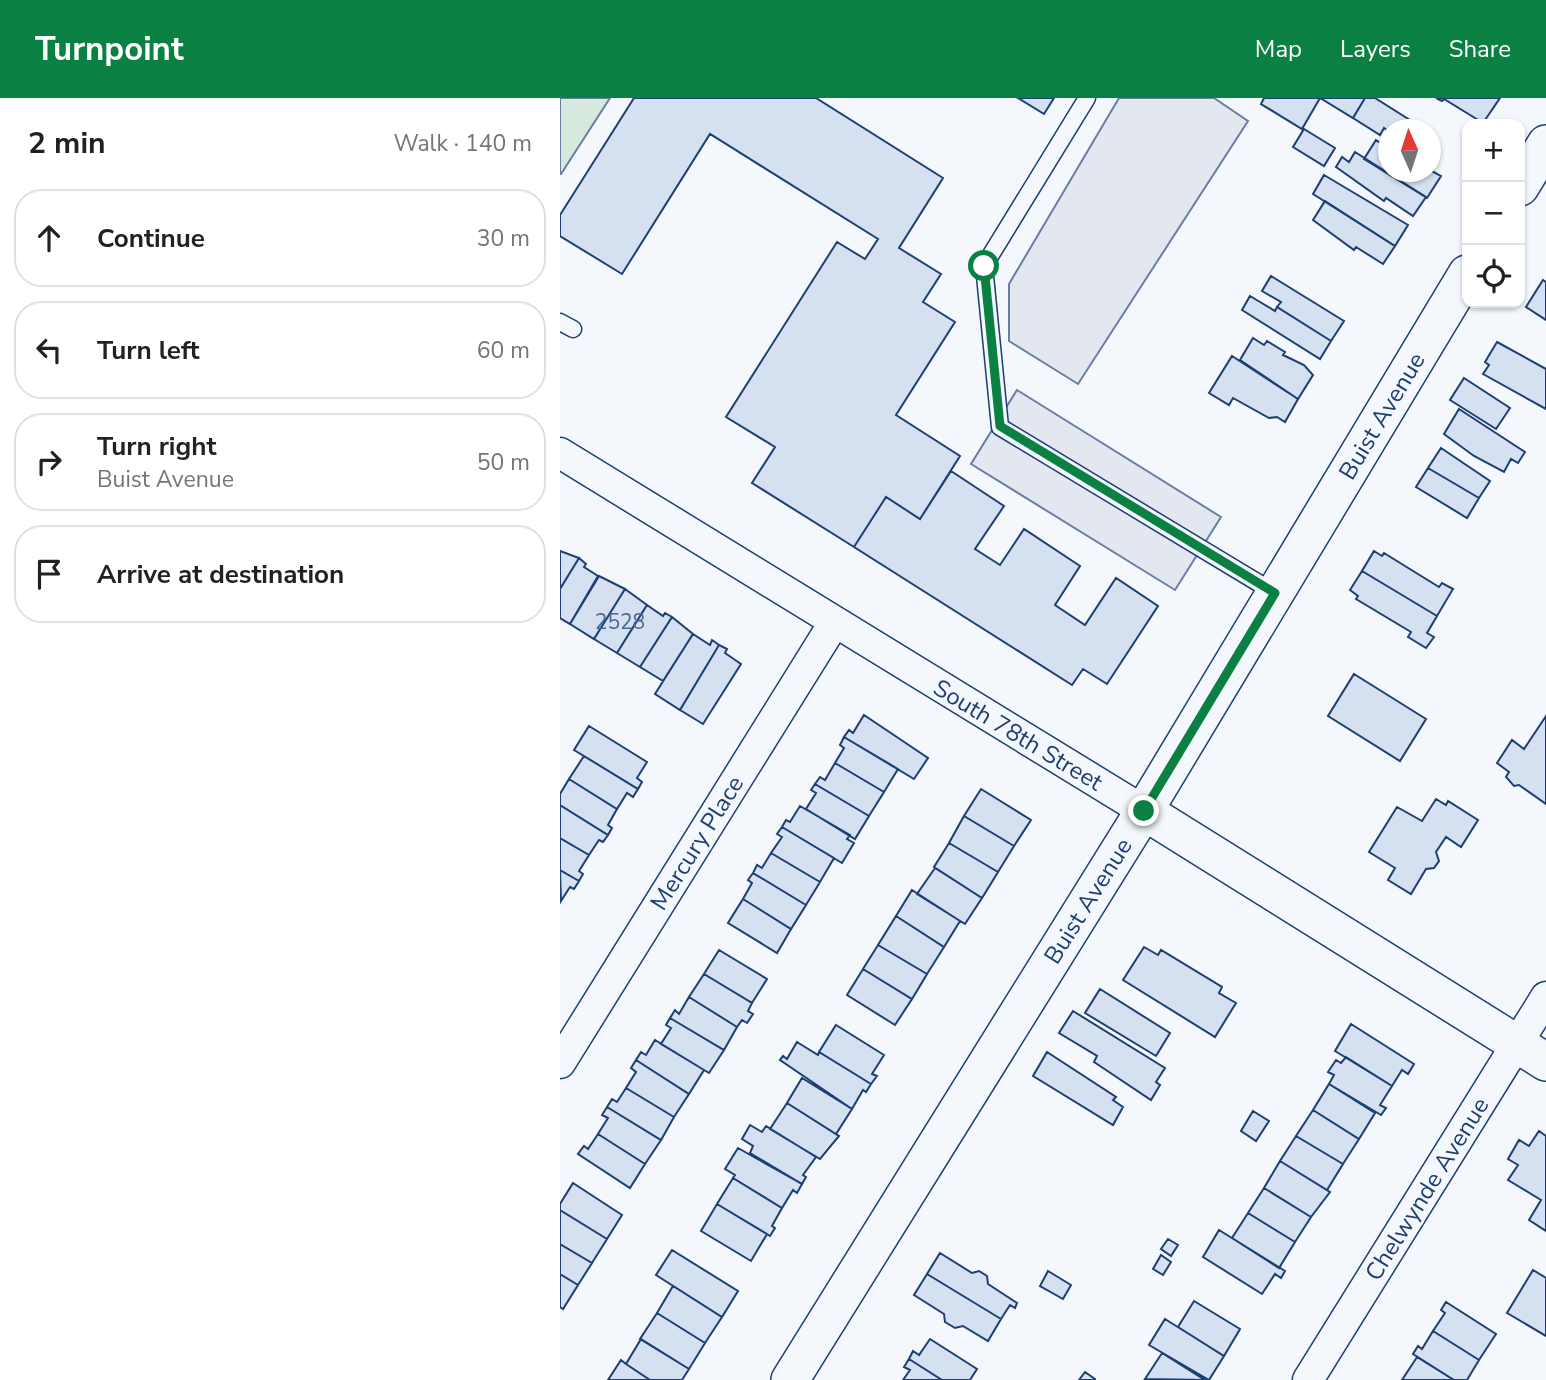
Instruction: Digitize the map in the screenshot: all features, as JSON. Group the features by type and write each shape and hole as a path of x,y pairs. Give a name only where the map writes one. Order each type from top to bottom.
{"street":[{"path":"1523,182 1546,144"},
{"name":"Buist Avenue","path":"790,1380 1144,811 1462,282"},
{"name":"South 78th Street","path":"560,453 1144,811 1531,1053"},
{"name":"Mercury Place","path":"560,1063 834,623"},
{"name":"Chelwynde Avenue","path":"1308,1380 1531,1053 1546,997"}],"lane":[{"path":"1087,98 984,266 1000,426 1275,593"}],"shaded area":[{"path":"560,98 610,98 561,174 560,174"},
{"path":"1119,98 1214,98 1248,121 1078,384 1009,341 1009,284"},
{"path":"1017,390 1221,517 1175,590 971,464"}],"building":[{"path":"634,98 816,98 943,178 899,248 941,274 923,302 955,322 896,415 960,456 920,519 886,497 854,547 752,483 775,447 726,417 837,242 865,259 878,239 710,134 622,274 560,236 560,215"},
{"path":"1018,98 1054,98 1044,114"},
{"path":"1264,98 1320,98 1302,129 1261,104"},
{"path":"1320,98 1365,98 1353,118"},
{"path":"1365,98 1375,98 1408,119 1378,119 1378,134 1353,118"},
{"path":"1436,98 1500,98 1486,119 1476,119 1444,99 1442,101"},
{"path":"1304,129 1335,148 1324,166 1293,147"},
{"path":"1376,140 1378,141 1378,168 1364,159"},
{"path":"1355,152 1378,167 1378,182 1402,182 1426,197 1413,216 1386,198 1384,201 1336,167 1342,157 1349,162"},
{"path":"1324,175 1408,225 1395,246 1313,194"},
{"path":"1401,182 1437,182 1427,198"},
{"path":"1325,201 1395,246 1383,264 1356,247 1354,250 1313,220"},
{"path":"1271,276 1344,321 1331,341 1277,307 1281,302 1262,291"},
{"path":"1543,280 1546,282 1546,320 1526,307"},
{"path":"1250,296 1275,311 1277,307 1331,341 1320,359 1242,310"},
{"path":"1253,338 1264,345 1267,341 1285,352 1283,355 1304,365 1313,375 1298,399 1240,360"},
{"path":"1497,342 1546,369 1546,409 1483,374 1489,365 1485,362"},
{"path":"1232,356 1298,399 1285,422 1277,417 1269,418 1233,398 1229,405 1209,393"},
{"path":"1464,378 1510,408 1496,429 1450,400"},
{"path":"1459,409 1525,452 1518,463 1511,459 1504,472 1474,456 1444,434"},
{"path":"1441,448 1490,481 1479,498 1428,468"},
{"path":"1428,468 1479,498 1467,518 1416,487"},
{"path":"951,471 1004,506 975,549 1000,565 1024,529 1080,566 1055,605 1085,625 1116,578 1158,606 1107,684 1083,669 1072,685 854,547 886,497 920,519"},
{"path":"560,551 579,558 560,589"},
{"path":"1374,551 1382,556 1384,553 1439,587 1442,583 1453,589 1437,616 1362,571"},
{"path":"579,558 586,564 584,567 598,576 570,624 560,618 560,589"},
{"path":"1362,571 1437,616 1427,633 1434,637 1426,648 1408,637 1411,632 1356,599 1358,596 1350,590"},
{"path":"599,576 625,589 594,639 570,624"},
{"path":"625,589 647,605 617,653 594,639"},
{"path":"647,605 663,616 665,613 672,617 640,667 617,653"},
{"path":"672,617 693,634 663,681 640,667"},
{"path":"693,634 710,645 712,640 719,645 680,710 655,694"},
{"path":"719,645 727,649 725,653 741,664 703,724 680,710"},
{"path":"1354,674 1426,719 1400,761 1328,716"},
{"path":"864,715 928,758 914,779 844,737 849,730 853,733"},
{"path":"1546,716 1546,804 1519,785 1514,786 1506,777 1509,772 1497,763 1512,740 1524,749"},
{"path":"589,726 647,762 637,778 642,782 638,789 574,750"},
{"path":"844,737 898,769 884,792 835,763 844,748 840,745"},
{"path":"584,756 638,789 633,797 627,793 617,809 569,779"},
{"path":"835,763 884,792 869,816 815,784 820,777 825,780"},
{"path":"569,779 617,809 608,825 612,828 608,835 560,805 560,794"},
{"path":"815,784 869,816 855,839 806,809 816,793 811,790"},
{"path":"981,789 1031,820 1014,846 964,816"},
{"path":"1436,799 1446,805 1448,801 1478,820 1461,847 1446,837 1436,852 1439,861 1434,868 1426,869 1411,894 1388,880 1395,868 1369,852 1397,807 1422,821"},
{"path":"560,805 608,835 603,842 599,840 589,855 560,838"},
{"path":"800,806 850,835 847,839 854,843 842,863 782,827 786,820 790,822"},
{"path":"964,816 1014,846 998,872 949,843"},
{"path":"782,827 834,858 820,882 771,853 782,837 777,834"},
{"path":"560,838 589,855 579,871 583,874 579,881 560,870"},
{"path":"949,843 998,872 982,898 934,867"},
{"path":"771,853 820,882 806,905 753,873 757,865 762,868"},
{"path":"935,868 982,898 965,924 917,894"},
{"path":"560,870 579,881 574,889 570,887 561,901"},
{"path":"753,873 806,905 791,929 743,899 752,883 748,880"},
{"path":"912,890 960,921 944,947 896,916"},
{"path":"743,899 791,929 777,953 728,923"},
{"path":"896,916 944,947 927,974 878,945"},
{"path":"878,945 927,974 912,999 863,969"},
{"path":"1144,947 1158,955 1161,950 1222,987 1219,993 1236,1003 1215,1037 1123,980"},
{"path":"719,950 767,979 752,1003 704,974"},
{"path":"863,969 912,999 895,1025 847,995"},
{"path":"704,974 752,1003 748,1011 753,1014 747,1023 742,1020 737,1027 689,997"},
{"path":"1100,989 1170,1033 1156,1056 1085,1013"},
{"path":"689,997 737,1027 724,1050 670,1018 675,1010 679,1014"},
{"path":"1073,1011 1165,1068 1156,1082 1160,1085 1151,1100 1094,1062 1097,1056 1059,1033"},
{"path":"670,1018 724,1050 709,1073 661,1044 671,1028 666,1025"},
{"path":"1351,1024 1414,1064 1408,1074 1402,1070 1392,1086 1335,1051"},
{"path":"836,1025 884,1055 872,1074 877,1076 871,1084 819,1052"},
{"path":"655,1040 704,1070 689,1094 636,1060 641,1052 646,1055"},
{"path":"797,1042 818,1055 819,1052 871,1084 866,1092 863,1090 852,1109 780,1060 783,1056 787,1059"},
{"path":"1047,1052 1116,1097 1113,1100 1123,1107 1113,1125 1033,1076"},
{"path":"1346,1057 1392,1086 1380,1105 1386,1108 1381,1115 1329,1084 1334,1075 1328,1072 1336,1060 1341,1063"},
{"path":"636,1060 689,1094 674,1117 626,1088 636,1072 631,1068"},
{"path":"802,1078 852,1109 836,1134 787,1103"},
{"path":"1329,1084 1375,1113 1359,1139 1313,1110"},
{"path":"626,1088 674,1117 661,1140 607,1107 612,1099 617,1102"},
{"path":"787,1103 839,1136 820,1159 770,1129"},
{"path":"607,1107 661,1140 645,1164 598,1134 608,1118 602,1115"},
{"path":"1313,1110 1359,1139 1343,1164 1296,1136"},
{"path":"1253,1111 1269,1121 1256,1141 1241,1131"},
{"path":"750,1125 762,1132 766,1126 816,1157 803,1175 806,1177 802,1184 750,1153 753,1146 742,1139"},
{"path":"1539,1131 1546,1136 1546,1231 1529,1220 1541,1200 1508,1180 1518,1165 1508,1159 1519,1140 1529,1146"},
{"path":"598,1134 645,1164 630,1188 578,1154 584,1146 588,1149"},
{"path":"1296,1136 1343,1164 1327,1190 1280,1161"},
{"path":"738,1148 802,1184 797,1193 793,1190 782,1208 733,1178 735,1175 725,1169"},
{"path":"1280,1161 1330,1192 1311,1217 1264,1188"},
{"path":"733,1178 782,1208 772,1226 775,1228 770,1236 717,1204"},
{"path":"573,1183 622,1215 607,1239 560,1210 560,1204"},
{"path":"1264,1188 1311,1217 1295,1242 1248,1213"},
{"path":"717,1204 767,1234 751,1261 701,1231"},
{"path":"560,1210 607,1239 592,1263 560,1244"},
{"path":"1248,1213 1295,1242 1279,1268 1232,1238"},
{"path":"1219,1230 1285,1271 1281,1278 1275,1274 1262,1294 1203,1257"},
{"path":"1168,1239 1178,1245 1171,1256 1161,1249"},
{"path":"560,1244 592,1263 578,1285 560,1274"},
{"path":"672,1250 738,1291 722,1317 656,1275"},
{"path":"940,1253 972,1273 979,1271 987,1276 988,1284 1017,1303 1015,1308 1010,1305 1001,1319 927,1274"},
{"path":"1161,1255 1171,1262 1163,1275 1153,1269"},
{"path":"1533,1270 1546,1278 1546,1336 1507,1313"},
{"path":"1048,1271 1071,1285 1063,1299 1040,1286"},
{"path":"560,1274 578,1285 563,1309 560,1307"},
{"path":"927,1274 1001,1319 988,1341 963,1326 955,1328 945,1322 944,1314 914,1295"},
{"path":"673,1286 722,1317 705,1343 657,1313"},
{"path":"1194,1301 1240,1329 1224,1356 1178,1327"},
{"path":"1446,1302 1496,1334 1479,1360 1433,1331 1445,1313 1441,1310"},
{"path":"657,1313 705,1343 689,1369 640,1339"},
{"path":"1165,1319 1224,1356 1209,1380 1149,1345"},
{"path":"1433,1331 1479,1360 1467,1380 1454,1380 1413,1354 1418,1346 1422,1349"},
{"path":"641,1339 689,1369 682,1380 650,1380 626,1364"},
{"path":"930,1339 977,1369 970,1380 942,1380 909,1359 913,1351 919,1355"},
{"path":"1162,1353 1205,1380 1145,1379"},
{"path":"1417,1357 1454,1380 1402,1380"},
{"path":"909,1359 942,1380 903,1380 910,1370 904,1367"},
{"path":"621,1360 626,1364 650,1380 608,1380"},
{"path":"1085,1372 1095,1379 1095,1380 1079,1380"}],"route":[{"path":"984,266 1000,426 1275,593 1144,811"}]}
